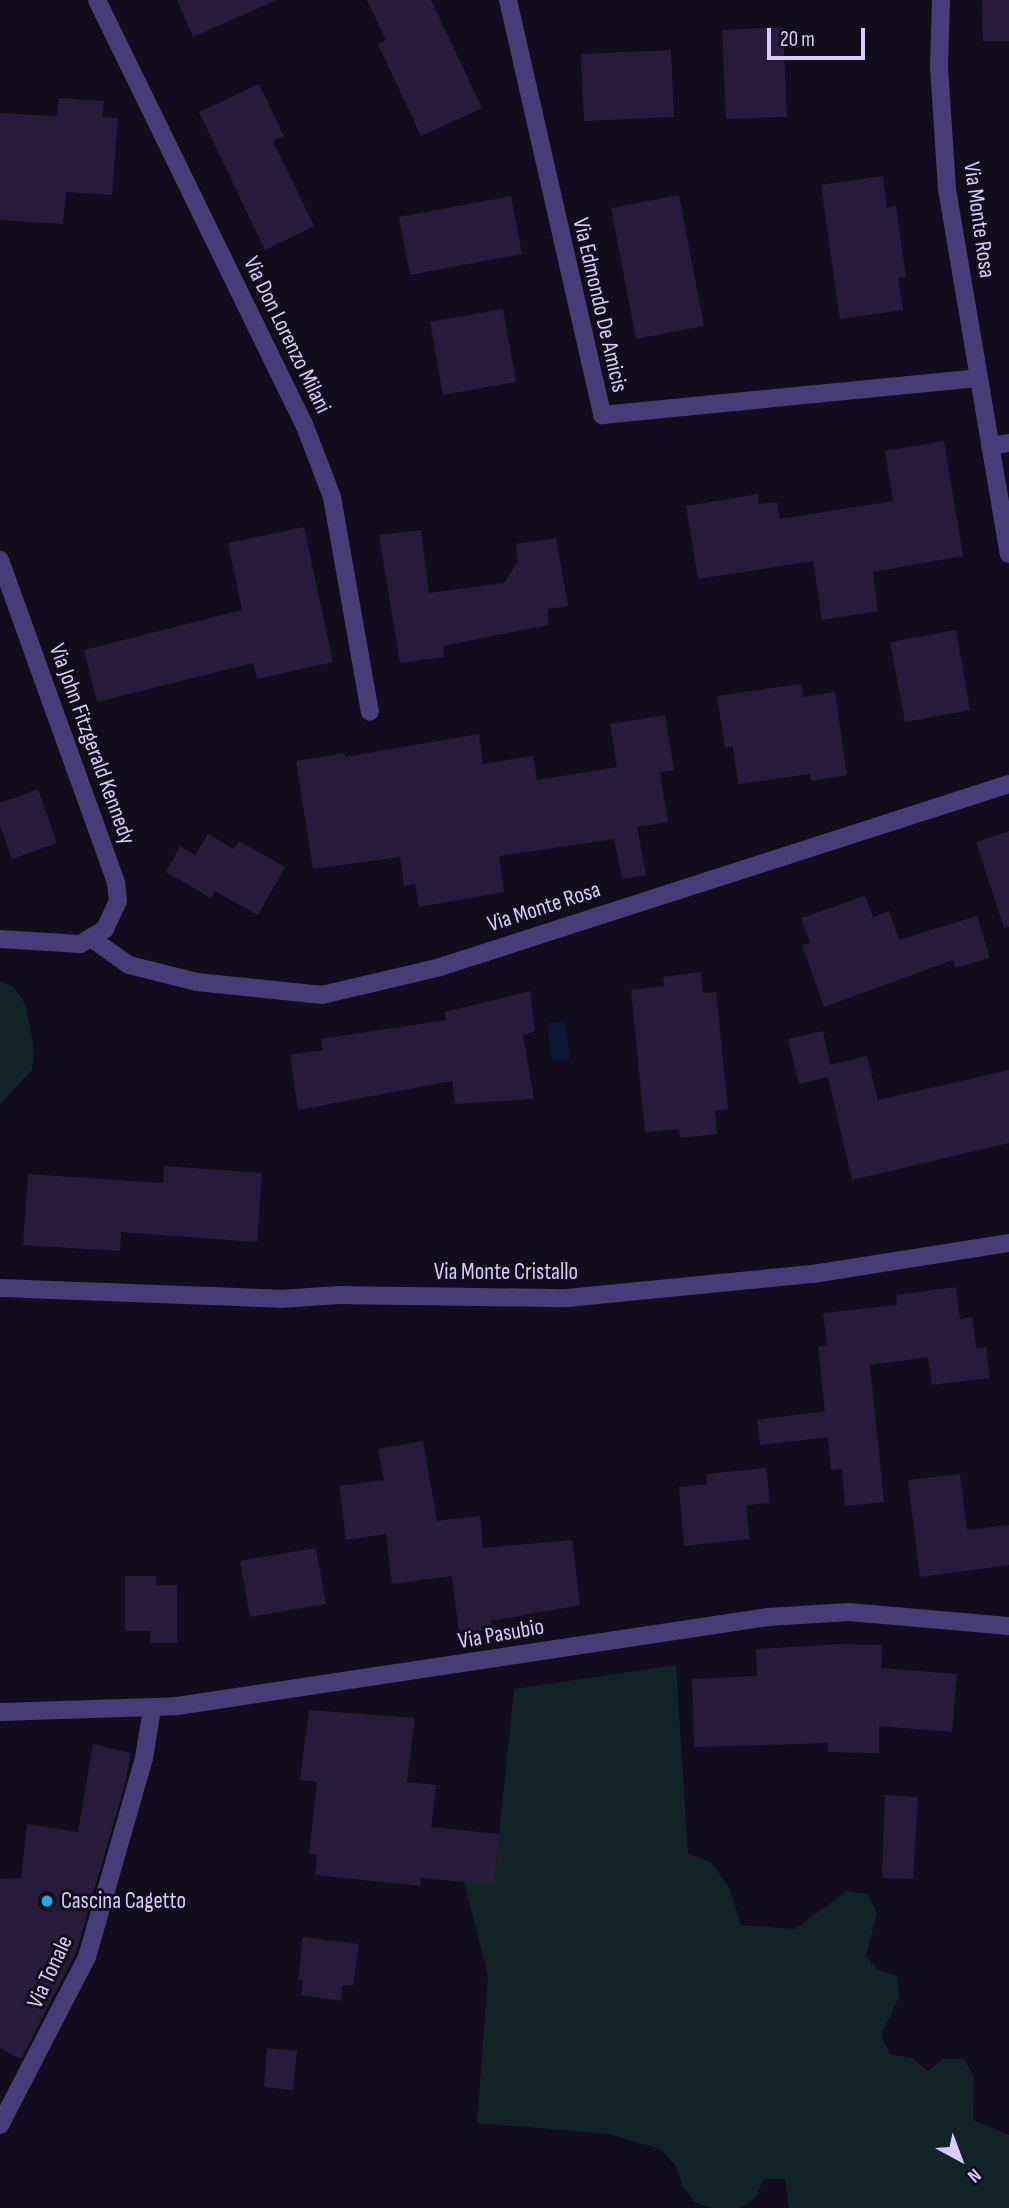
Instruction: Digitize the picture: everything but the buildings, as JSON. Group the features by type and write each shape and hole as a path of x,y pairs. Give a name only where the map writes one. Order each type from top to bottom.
{"street":[{"name":"Via Don Lorenzo Milani","path":"97,0 309,436 340,533 370,712"},
{"name":"Via Edmondo De Amicis","path":"508,0 602,415 978,378"},
{"name":"Via Monte Rosa","path":"941,0 939,66 947,189 1009,554"},
{"path":"990,446 1009,443"},
{"name":"Via John Fitzgerald Kennedy","path":"0,560 116,884 114,916 92,939"},
{"name":"Via Monte Rosa","path":"92,939 129,965 197,982 322,995 440,967 1009,784"},
{"path":"0,939 62,947 92,939"},
{"name":"Via Monte Cristallo","path":"0,1288 280,1299 567,1298 813,1274 1009,1243"},
{"name":"Via Pasubio","path":"0,1712 152,1709 479,1664 768,1616 849,1612 1009,1626"},
{"name":"Via Tonale","path":"0,2125 87,1957 144,1758 152,1709"}],"shaded area":[{"path":"0,981 14,987 26,1006 34,1050 32,1070 0,1104"},
{"path":"676,1665 688,1854 711,1862 730,1889 741,1925 795,1929 847,1891 868,1894 877,1913 866,1956 878,1970 897,1976 899,1997 881,2035 890,2054 912,2058 928,2071 943,2059 964,2059 974,2077 973,2120 1009,2135 1009,2208 789,2208 785,2179 764,2179 755,2198 741,2208 711,2208 695,2202 683,2187 676,2166 660,2149 609,2134 477,2123 488,1976 464,1882 494,1884 514,1689"}],"water":[{"path":"565,1021 570,1059 552,1061 547,1023"}],"place":[{"name":"Cascina Cagetto","path":"47,1901"}]}
